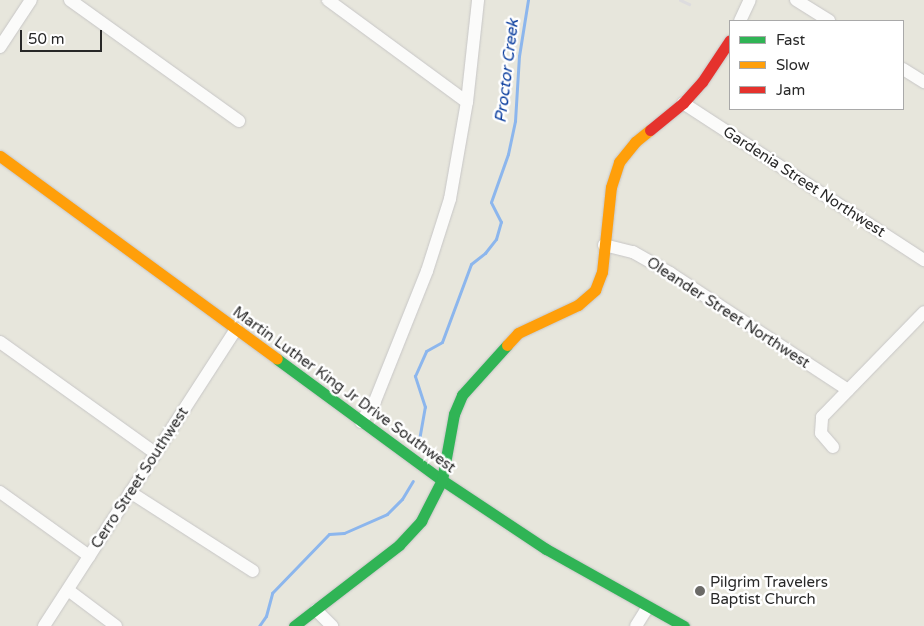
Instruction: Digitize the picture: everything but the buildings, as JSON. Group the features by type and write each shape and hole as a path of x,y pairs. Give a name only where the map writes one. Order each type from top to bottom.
{"main road":[{"path":"294,626 399,545 421,521 442,480 454,414 462,395 518,333 578,305 594,290 602,272 611,187 619,162 635,142 683,103 702,82 729,42"},
{"name":"Martin Luther King Jr Drive Southwest","path":"0,156 442,480 546,549 684,626"}],"street":[{"path":"0,47 31,0"},
{"path":"70,0 239,122"},
{"path":"328,0 467,102"},
{"path":"361,422 375,401 427,271 450,199 467,102 474,20 478,0"},
{"path":"740,20 750,0"},
{"path":"796,0 827,20"},
{"path":"904,70 924,82"},
{"name":"Gardenia Street Northwest","path":"683,103 924,260"},
{"name":"Oleander Street Northwest","path":"604,245 633,252 670,273 848,390"},
{"path":"833,447 821,432 822,417 924,312"},
{"name":"Cerro Street Southwest","path":"44,626 236,329"},
{"path":"0,342 155,453"},
{"path":"0,492 89,556"},
{"path":"130,492 253,571"},
{"path":"68,590 116,626"},
{"path":"636,626 648,607"},
{"path":"316,610 332,626"}],"waterway":[{"name":"Proctor Creek","path":"419,440 425,407 415,376 426,351 442,342 471,264 485,253 496,239 501,222 491,202 508,154 515,121 519,56 528,0"},
{"name":"Proctor Creek","path":"259,626 266,616 272,593 329,534 344,533 387,514 402,499 413,481"}],"railway":[{"path":"680,0 689,4"}],"traffic: fast":[{"path":"294,626 399,545 421,521 442,480 454,414 462,395 507,345"},
{"path":"277,359 442,480 546,549 684,626"}],"traffic: slow":[{"path":"507,345 518,333 578,305 595,290 602,272 611,187 619,162 635,142 650,130"},
{"path":"0,156 277,359"}],"traffic: jam":[{"path":"650,130 683,103 702,82 729,42"}],"place":[{"name":"Pilgrim Travelers Baptist Church","path":"700,591"}]}
